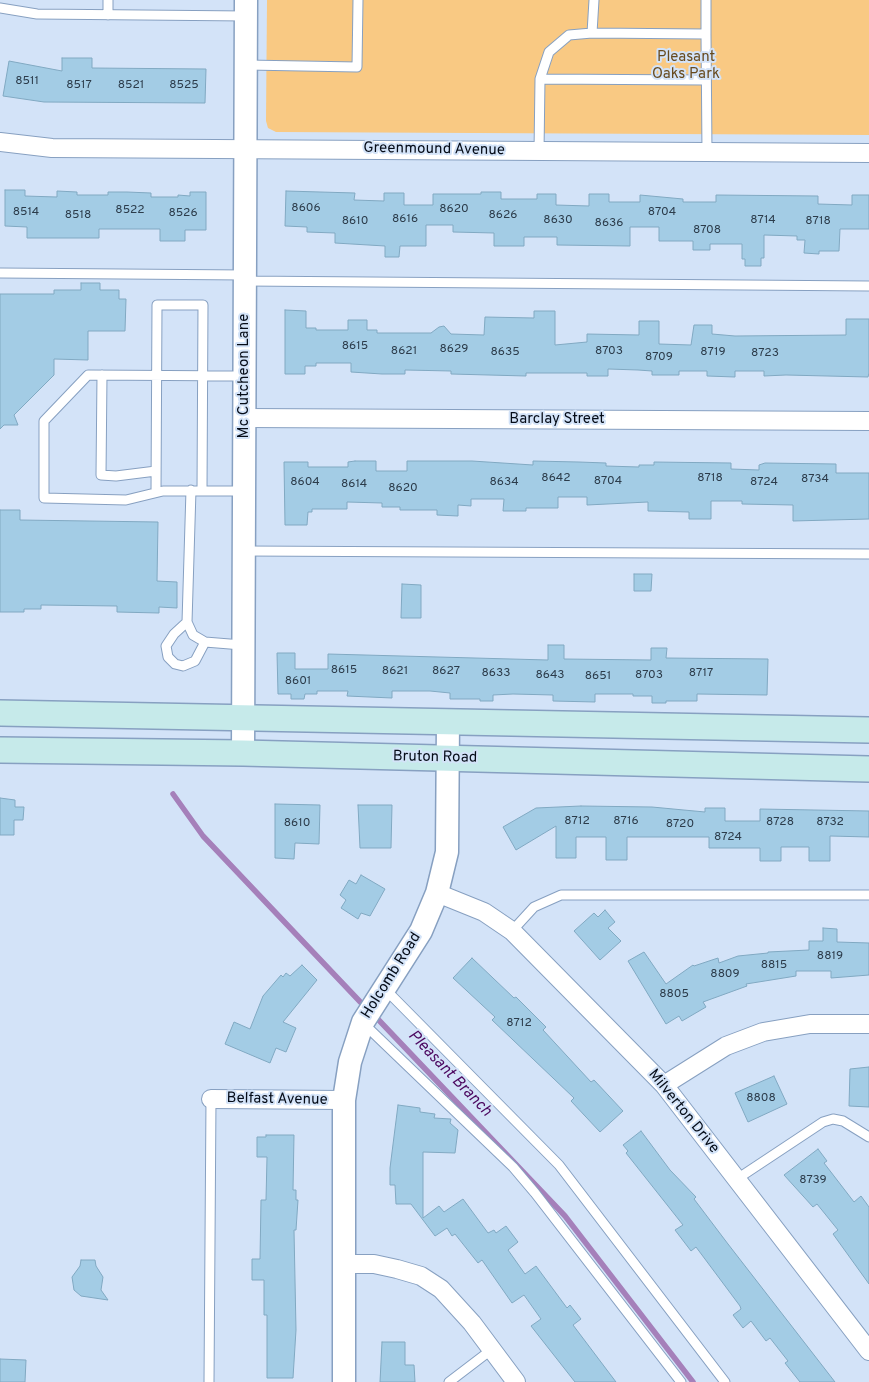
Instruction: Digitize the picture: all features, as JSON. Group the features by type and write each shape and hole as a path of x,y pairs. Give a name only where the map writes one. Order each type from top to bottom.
{"main road":[{"path":"0,713 869,730"},
{"name":"Bruton Road","path":"0,750 243,753 869,768"}],"street":[{"name":"Mc Cutcheon Lane","path":"243,753 246,8"},
{"name":"Greenmound Avenue","path":"0,142 52,148 869,153"},
{"name":"Barclay Street","path":"245,418 869,422"},
{"name":"Holcomb Road","path":"344,1382 344,1100 350,1062 363,1022 380,992 421,931 437,893 447,852 448,721"},
{"name":"Milverton Drive","path":"437,893 484,912 512,931 664,1086 869,1351"},
{"path":"664,1086 726,1046 763,1032 810,1024 869,1024"},
{"name":"Belfast Avenue","path":"210,1099 344,1100"},
{"path":"343,1264 374,1264 421,1276 441,1289 472,1323 516,1382"}],"lane":[{"path":"108,0 108,16"},
{"path":"246,65 357,67 358,0"},
{"path":"592,33 594,0"},
{"path":"706,0 707,153"},
{"path":"0,8 36,14 108,16 246,8"},
{"path":"540,152 540,79 549,52 569,35 592,33 706,34"},
{"path":"540,79 706,80"},
{"path":"0,273 869,286"},
{"path":"156,492 157,305 203,305 202,490"},
{"path":"244,491 191,490 156,492 126,500 44,498 44,421 88,375 245,376"},
{"path":"102,375 101,475 116,476 156,471"},
{"path":"191,490 188,622 193,635 206,642 243,645"},
{"path":"244,551 869,554"},
{"path":"188,622 174,634 166,646 168,657 174,664 183,666 195,661 206,642"},
{"path":"512,931 534,907 561,895 869,896"},
{"path":"380,992 559,1165 725,1382"},
{"path":"363,1022 530,1186 681,1382"},
{"path":"209,1382 210,1099"},
{"path":"736,1179 823,1122 833,1119 843,1122 869,1136"},
{"path":"449,1382 491,1350"}],"green space":[{"name":"Pleasant Oaks Park","path":"267,0 869,0 869,135 276,132 268,128 266,121"}],"building":[{"path":"62,58 92,58 92,68 206,69 205,103 44,102 3,96 9,61 62,71"},
{"path":"5,190 25,190 25,196 57,197 57,191 77,192 77,195 108,195 108,192 151,193 151,197 190,196 190,192 206,192 206,230 185,230 185,241 160,241 160,229 99,229 99,238 27,238 27,227 5,226"},
{"path":"286,191 355,193 354,200 384,201 384,193 404,193 404,205 433,205 433,194 481,194 481,192 501,192 501,199 537,199 537,194 556,194 556,205 589,206 589,194 609,194 609,202 640,202 640,195 683,199 683,202 716,202 716,195 818,196 818,204 852,205 852,195 869,195 869,229 840,229 839,251 819,251 819,254 804,253 805,240 797,240 797,236 764,235 764,258 761,258 761,266 745,266 745,259 742,259 742,244 710,244 710,250 693,250 693,241 659,241 659,227 630,227 630,246 557,245 557,237 524,237 524,246 494,246 494,233 453,232 453,225 426,225 426,246 400,246 399,257 385,257 385,246 335,243 335,233 307,232 307,227 285,226"},
{"path":"81,283 100,283 100,290 119,290 119,299 126,299 125,331 88,331 88,360 54,359 54,375 14,415 18,425 4,425 0,429 0,294 54,294 54,290 81,290"},
{"path":"285,310 306,311 306,328 316,328 316,330 348,330 348,320 367,320 367,330 377,330 377,333 431,333 444,326 451,334 484,335 485,317 534,318 534,311 555,311 555,345 587,342 587,334 639,335 639,321 659,321 659,344 691,345 694,325 712,325 712,334 735,336 846,335 846,319 869,319 869,373 868,377 764,376 764,371 735,371 735,377 707,376 707,371 679,371 679,375 652,375 652,371 608,369 608,376 587,376 587,373 526,373 526,376 451,374 451,371 405,370 405,374 382,374 351,372 351,363 316,363 316,366 305,366 305,374 285,374"},
{"path":"376,461 376,471 407,471 407,461 472,461 533,465 533,461 579,462 606,463 606,466 639,467 639,465 654,465 654,462 731,463 731,469 759,470 759,465 765,463 836,464 836,473 869,473 869,519 793,521 793,505 742,504 742,501 711,501 711,519 689,519 689,512 648,511 648,502 587,505 587,497 558,497 558,508 526,508 526,511 503,511 504,499 471,499 471,506 458,505 458,516 437,515 437,510 400,510 400,507 382,507 382,503 347,502 347,509 312,509 312,512 308,512 307,525 285,525 284,462 308,462 308,467 348,467 348,462"},
{"path":"0,510 20,510 20,520 158,522 157,581 177,582 177,608 159,607 159,613 117,612 117,606 41,605 41,609 24,609 24,612 0,612"},
{"path":"634,574 652,574 651,591 634,591"},
{"path":"402,584 421,585 421,618 401,618"},
{"path":"548,645 564,645 564,659 651,660 651,648 667,648 666,658 768,659 767,695 697,694 697,701 652,703 652,696 633,696 633,694 595,694 595,702 553,701 553,695 513,694 493,695 493,701 450,699 450,693 430,691 392,691 392,698 347,696 348,691 317,691 317,694 305,694 304,699 291,699 291,694 278,694 277,653 295,653 295,669 328,669 328,654 548,660"},
{"path":"0,798 15,800 15,807 24,807 23,820 14,820 14,835 0,835"},
{"path":"275,804 320,805 319,844 295,843 294,859 275,858"},
{"path":"358,805 392,805 391,848 360,848"},
{"path":"581,806 652,807 705,812 705,808 725,808 725,821 760,821 760,809 869,811 869,837 830,836 830,861 809,861 809,847 781,847 781,861 760,861 760,848 709,848 709,837 627,837 627,860 606,860 606,837 576,837 576,858 556,858 556,826 516,850 503,827 536,808"},
{"path":"361,875 385,889 370,916 361,913 358,919 341,908 346,900 340,895 349,880 356,884"},
{"path":"605,910 615,922 608,928 621,941 600,960 574,931 594,913 598,917"},
{"path":"823,928 837,929 837,942 869,943 869,975 831,978 831,971 796,971 796,976 746,984 747,986 703,1002 706,1007 682,1021 679,1016 666,1024 628,961 644,952 666,984 693,965 718,958 719,963 738,956 809,950 809,941 823,941"},
{"path":"472,958 546,1027 543,1030 591,1082 594,1080 623,1111 600,1132 571,1101 574,1098 492,1020 495,1017 453,978"},
{"path":"302,965 317,980 283,1022 296,1028 286,1052 276,1048 270,1063 225,1044 234,1022 250,1029 263,996 281,975 283,977 286,973 290,976"},
{"path":"869,1067 869,1107 849,1106 850,1069"},
{"path":"774,1076 787,1104 748,1122 735,1093"},
{"path":"398,1105 420,1108 420,1112 435,1114 434,1118 451,1119 450,1123 458,1130 455,1153 423,1152 423,1218 439,1206 444,1212 463,1199 488,1233 494,1230 496,1233 506,1226 518,1242 508,1250 525,1274 536,1266 567,1308 570,1305 581,1319 573,1325 616,1382 575,1382 531,1326 541,1319 524,1295 512,1303 482,1260 478,1263 455,1234 452,1236 447,1228 435,1236 411,1204 396,1204 395,1185 390,1185 390,1168"},
{"path":"641,1131 670,1170 696,1197 694,1199 835,1382 800,1382 785,1363 788,1361 770,1338 766,1341 751,1321 743,1328 733,1315 741,1309 740,1306 696,1247 691,1251 675,1230 683,1225 626,1153 628,1151 623,1145"},
{"path":"266,1135 294,1135 293,1190 296,1190 296,1200 298,1200 296,1230 294,1230 296,1330 293,1378 267,1378 267,1315 264,1315 264,1280 252,1280 252,1259 260,1259 261,1200 266,1200 267,1157 257,1157 257,1137 266,1137"},
{"path":"818,1149 827,1161 824,1163 854,1202 861,1196 869,1207 869,1284 833,1234 838,1230 817,1204 813,1207 784,1175"},
{"path":"81,1260 95,1260 96,1266 103,1277 101,1290 108,1300 81,1296 74,1290 72,1277 80,1266"},
{"path":"382,1342 405,1342 405,1365 414,1365 415,1382 380,1382"},
{"path":"0,1359 26,1360 25,1382 0,1382"}],"waterway":[{"name":"Pleasant Branch","path":"173,794 203,836 366,1008"},
{"name":"Pleasant Branch","path":"373,1014 565,1216 693,1382"}]}
